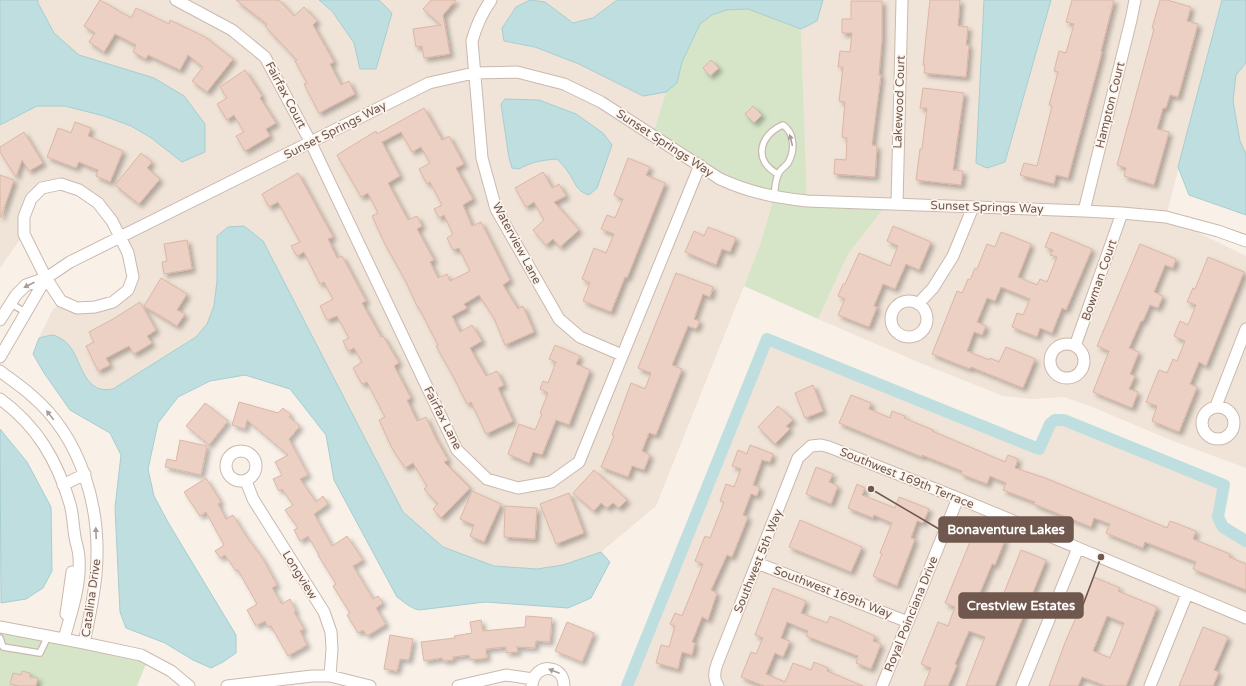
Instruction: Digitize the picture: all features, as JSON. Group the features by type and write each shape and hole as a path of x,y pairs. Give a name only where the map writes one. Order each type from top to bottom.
{"street":[{"name":"Fairfax Court","path":"176,0 232,30 265,57 311,142"},
{"name":"Waterview Lane","path":"491,0 485,8 476,27 472,41 482,158 496,210 559,320 580,337 622,355"},
{"name":"Lakewood Court","path":"896,204 902,0"},
{"name":"Hampton Court","path":"1084,210 1135,0"},
{"name":"Sunset Springs Way","path":"0,320 10,303 26,285 46,278 70,262 429,83 474,73 517,72 564,84 601,102 720,179 740,188 774,197 807,201 1084,210 1166,217 1218,231 1246,241"},
{"name":"Fairfax Lane","path":"311,142 457,450 487,479 518,488 551,482 579,462 700,165"},
{"path":"61,184 79,190 98,203 121,236 128,253 133,276 128,290 113,302 95,307 77,308 61,301 46,278 24,234 24,217 31,199 42,188 61,184"},
{"path":"918,304 933,288 953,256 973,207"},
{"name":"Bowman Court","path":"1075,346 1122,213"},
{"name":"Sunset Springs Way","path":"0,357 46,278"},
{"path":"1216,406 1246,329"},
{"name":"Catalina Drive","path":"0,371 32,395 69,439 85,474 90,490 96,526 97,555 94,591 84,643"},
{"name":"Catalina Drive","path":"0,399 30,425 47,448 70,505 79,558 77,588 64,639"},
{"name":"Southwest 169th Terrace","path":"812,446 821,445 829,447 958,498 1246,618"},
{"name":"Southwest 5th Way","path":"717,684 714,672 716,664 798,458 812,446"},
{"path":"63,485 85,474"},
{"name":"Longview","path":"246,481 253,499 324,612 331,632 332,649 330,676"},
{"name":"Royal Poinciana Drive","path":"882,686 958,498"},
{"name":"Catalina Drive","path":"64,639 67,598 71,582 76,539"},
{"path":"1022,686 1078,548"},
{"name":"Southwest 169th Way","path":"757,563 908,622"},
{"path":"77,588 94,591"},
{"path":"1150,686 1187,594"},
{"path":"0,627 141,655 171,672 188,686"},
{"path":"458,686 506,675 533,683 540,671 551,669 556,670 560,674 563,679 564,686"},
{"path":"227,686 312,676 330,676 370,686"}],"lane":[{"path":"774,197 778,174 787,164 792,155 793,146 791,136 783,125 767,135 762,144 761,152 763,160 767,166 778,174"},
{"path":"10,303 25,312"},
{"path":"0,638 3,647 40,653 48,636"}],"shaded area":[{"path":"38,0 319,0 332,11 354,43 360,69 376,69 392,13 379,0 617,0 593,18 573,23 545,2 516,7 502,27 504,41 535,47 579,64 642,96 666,92 653,134 774,197 761,242 656,506 601,552 563,565 537,569 494,566 443,547 403,512 263,241 244,226 217,236 217,281 214,306 207,324 196,337 113,389 104,391 95,388 89,383 78,359 54,335 39,338 52,311 61,301 95,307 128,290 128,253 98,203 61,184 31,199 24,234 0,268 0,125 37,106 65,106 104,116 131,126 150,137 154,78 79,56 54,33 38,3"},
{"path":"823,0 984,0 976,163 1005,162 1051,0 1222,0 1166,217 1246,256 1246,468 1173,441 1090,406 1064,397 1032,399 1003,396 918,362 818,319 848,254 886,204 807,201 801,29 817,21"},
{"path":"1246,63 1246,154 1240,141 1233,101 1236,75"},
{"path":"767,339 1038,449 1050,424 1055,420 1064,420 1224,485 1218,517 1223,527 1246,541 1246,686 627,686"}],"green space":[{"path":"748,9 801,29 807,201 887,204 848,254 818,319 744,286 761,242 774,197 740,188 653,134 666,92 677,83 682,62 700,24 712,15 726,10"},
{"path":"0,627 148,659 137,686 0,686"}],"water":[{"path":"0,0 38,0 38,3 54,33 79,55 154,78 184,96 205,124 205,152 182,162 150,137 131,126 104,116 65,106 37,106 0,125"},
{"path":"319,0 379,0 392,13 376,69 360,69 354,43 332,11"},
{"path":"530,0 545,2 573,23 593,18 617,0 823,0 817,21 801,29 748,9 726,10 712,15 700,24 682,62 677,83 666,92 643,96 579,64 535,47 504,41 502,28 516,7"},
{"path":"984,0 1051,0 1005,162 987,168 976,163"},
{"path":"1222,0 1246,0 1246,63 1236,75 1233,101 1240,141 1246,154 1246,215 1189,195 1178,167"},
{"path":"505,99 539,100 576,114 603,133 612,145 597,188 589,195 578,189 566,168 557,159 537,162 519,169 512,168 509,158 501,104"},
{"path":"244,226 263,241 403,512 443,547 494,566 537,569 563,565 601,552 610,562 591,598 568,608 485,602 419,610 407,605 397,597 334,480 326,435 290,389 245,375 210,381 178,397 158,423 148,469 154,496 169,524 236,635 236,653 211,668 193,660 165,643 126,628 120,612 115,508 121,455 110,433 70,410 44,373 33,354 39,338 54,335 68,344 82,371 93,386 102,389 113,389 196,337 207,324 214,306 217,281 217,236 228,227"},
{"path":"0,429 27,462 51,507 52,571 43,588 26,599 1,603"}],"building":[{"path":"100,0 131,18 136,8 169,24 170,20 205,37 233,59 207,92 192,81 203,67 188,55 180,70 148,55 146,59 133,52 136,45 115,34 104,52 89,42 95,33 84,26"},
{"path":"236,0 279,0 294,16 304,7 317,21 313,25 334,62 330,64 341,85 349,81 355,94 319,113 304,84 307,83 295,61 297,60 265,26 267,24"},
{"path":"431,0 456,0 443,15 450,54 424,58 422,46 416,47 413,29 441,25 423,9"},
{"path":"930,0 960,0 958,26 968,27 966,45 969,45 966,77 924,73 925,65 923,65"},
{"path":"1072,0 1114,0 1102,52 1068,178 1056,175 1054,184 1020,175 1024,163 1037,166 1052,106 1049,105 1058,72 1054,71 1059,51 1066,53 1074,24 1066,22"},
{"path":"1160,0 1167,0 1191,7 1187,21 1198,24 1178,97 1170,95 1166,108 1163,108 1157,129 1169,132 1154,185 1124,176 1126,168 1117,165 1154,29 1152,28"},
{"path":"851,1 882,1 882,39 879,75 881,75 872,145 877,146 875,177 834,174 835,159 846,160 847,138 842,137 845,102 839,101 843,67 838,67 840,51 850,52 852,33 842,33 842,19 851,19"},
{"path":"711,60 719,68 710,76 703,68"},
{"path":"245,70 262,96 260,98 276,123 266,129 270,136 245,151 236,136 244,132 234,115 227,120 217,104 227,98 220,87"},
{"path":"923,88 964,93 953,170 963,171 961,185 916,180 920,149 922,149 927,108 920,108"},
{"path":"753,106 762,115 754,123 745,114"},
{"path":"424,108 442,140 449,136 464,164 456,168 473,199 463,205 472,226 481,222 510,280 503,285 518,309 523,306 534,332 505,345 494,318 479,295 464,304 467,308 452,316 460,332 472,325 482,341 470,348 486,376 497,371 504,385 498,388 513,421 486,434 471,402 467,404 436,346 438,345 385,244 372,216 378,213 368,193 361,197 337,155 376,131 377,134","holes":["401,132 412,152 421,147 430,163 419,169 427,184 430,182 442,205 434,209 439,218 444,215 453,234 447,238 453,250 459,248 470,271 450,281 447,274 438,278 430,262 434,260 417,229 422,226 417,216 408,220 388,183 400,176 382,142"]},
{"path":"75,122 91,128 88,136 123,151 110,182 96,176 98,170 79,162 76,168 47,157 58,128 71,133"},
{"path":"24,132 43,163 29,171 22,160 16,177 0,152 0,147"},
{"path":"141,153 152,162 147,168 160,179 139,204 115,185"},
{"path":"628,158 650,167 646,175 665,183 627,278 625,277 611,312 583,301 590,283 582,279 594,248 606,253 614,234 601,229 607,215 615,218 623,199 614,195"},
{"path":"543,172 552,188 559,184 566,196 554,202 579,230 560,247 553,239 546,245 533,230 544,220 534,202 526,207 515,188"},
{"path":"298,173 333,237 328,239 337,258 342,256 366,301 362,303 381,337 383,336 399,363 394,366 411,398 407,400 417,421 426,417 448,460 444,462 470,488 441,518 433,509 438,504 424,489 427,486 413,463 405,468 392,448 379,420 385,417 367,382 362,384 353,368 362,362 354,348 348,351 343,341 349,338 337,316 327,320 320,306 333,299 324,282 320,284 304,252 297,256 291,246 300,242 278,202 269,207 262,194"},
{"path":"0,175 14,180 1,217 0,217"},
{"path":"893,226 931,242 919,270 906,264 895,289 883,284 874,306 877,307 869,327 838,315 845,299 838,296 859,253 890,266 898,246 887,241"},
{"path":"708,227 736,238 730,252 722,249 716,265 685,252 694,231 704,236"},
{"path":"1001,232 1031,244 1018,277 1037,285 1040,279 1047,282 1057,257 1050,255 1053,250 1045,247 1051,232 1092,249 1066,310 1062,308 1052,333 1040,328 1037,337 1012,327 1017,313 1023,315 1030,299 1001,287 995,301 987,298 977,322 986,326 982,335 974,332 967,351 989,360 990,358 999,362 1006,347 1035,359 1023,388 971,367 970,369 932,354 957,291 962,293 968,279 970,280 975,268 977,269 987,244 995,247"},
{"path":"187,240 192,269 164,274 162,262 167,261 164,244"},
{"path":"1140,244 1176,259 1173,268 1165,265 1154,292 1163,296 1158,308 1150,305 1129,348 1139,352 1130,374 1135,376 1129,389 1138,392 1132,408 1093,392 1109,351 1097,346"},
{"path":"1208,257 1244,272 1206,366 1199,362 1190,384 1197,387 1179,432 1152,421 1157,406 1146,402 1159,370 1167,373 1173,359 1177,361 1185,341 1174,336 1180,321 1188,325 1196,305 1187,302 1193,288 1195,289"},
{"path":"676,273 713,287 710,297 703,294 694,319 700,321 696,329 688,326 672,365 682,369 656,435 649,433 642,451 650,455 644,470 632,466 628,477 601,467 614,436 612,435 631,383 645,389 651,373 638,368"},
{"path":"161,278 187,294 177,310 185,314 177,326 144,306"},
{"path":"140,302 156,330 147,336 152,343 134,354 129,346 106,358 110,365 98,371 86,346 94,342 89,332"},
{"path":"555,345 580,356 576,364 590,370 569,425 556,420 542,455 533,452 529,463 508,454 519,424 535,430 542,414 540,413 548,393 540,389 543,381 548,383 556,362 549,359"},
{"path":"813,385 823,411 805,418 795,393"},
{"path":"851,395 871,403 869,409 890,418 892,411 905,416 904,418 933,430 932,431 1005,462 1008,455 1018,459 1015,468 1045,478 1167,528 1170,521 1196,531 1193,539 1230,554 1229,557 1246,564 1246,590 1193,569 1196,562 1145,542 1143,548 1106,533 1110,524 1094,518 1091,527 1034,504 1035,502 1003,490 1006,483 990,476 987,484 961,474 962,471 922,455 922,457 839,423"},
{"path":"239,402 278,413 283,408 291,415 289,417 300,426 289,439 308,475 300,479 316,502 323,496 328,504 314,514 332,546 347,536 363,560 353,566 373,599 378,596 383,603 376,608 386,624 367,636 363,630 358,633 347,615 350,613 333,586 336,584 308,536 300,541 294,530 298,528 285,510 293,505 282,489 279,491 273,479 282,475 275,462 288,455 247,420 245,429 232,425"},
{"path":"205,403 228,421 209,445 186,426"},
{"path":"778,406 793,420 786,426 790,429 775,444 758,427"},
{"path":"180,440 207,446 201,475 165,467 167,459 176,461"},
{"path":"750,445 773,454 770,462 762,460 753,485 760,487 757,496 751,494 743,515 748,517 732,557 727,555 711,590 717,593 708,620 702,617 692,642 695,643 692,655 682,652 678,669 656,663 661,645 669,647 675,626 670,624 675,613 682,616 703,564 695,561 705,536 710,538 724,502 720,501 726,484 734,487 741,469 732,466 738,450 747,454"},
{"path":"816,467 833,474 829,482 838,486 831,504 806,494"},
{"path":"594,470 627,500 619,508 613,503 607,508 601,503 594,511 573,493"},
{"path":"206,478 221,502 218,504 226,519 233,515 263,559 277,585 272,588 282,604 290,599 296,611 294,612 304,629 300,631 307,645 288,656 271,626 268,627 265,621 256,626 247,610 257,604 238,570 236,571 225,555 220,558 215,551 224,545 206,512 200,516 184,492"},
{"path":"857,484 865,488 862,495 895,508 899,497 929,509 923,523 917,521 911,538 915,539 897,586 873,576 892,523 874,515 873,518 848,508"},
{"path":"472,491 501,504 484,542 470,536 474,525 460,519"},
{"path":"569,493 584,533 556,544 540,504"},
{"path":"505,506 537,508 535,539 504,537"},
{"path":"800,520 862,547 851,572 789,547"},
{"path":"982,531 1005,540 995,565 992,564 977,600 998,608 1021,550 1046,560 995,686 966,686 985,637 969,631 955,664 957,665 948,686 924,686 931,668 921,664 938,622 948,626 955,607 945,603 972,537 979,540"},
{"path":"1094,577 1120,588 1118,591 1157,607 1126,686 1106,686 1082,677 1078,686 1049,686 1066,640","holes":["1107,616 1124,623 1110,658 1093,651"]},
{"path":"773,588 806,601 801,613 827,623 830,616 875,636 873,641 881,644 871,669 856,663 858,656 806,636 808,631 787,622 781,638 790,641 783,657 775,653 766,674 785,682 793,663 811,670 814,662 828,668 827,671 863,686 764,686 741,677 751,652 756,654 763,638 755,635"},
{"path":"526,616 552,618 550,642 536,641 535,648 517,647 518,652 506,653 506,647 486,649 487,658 471,660 469,655 453,657 453,660 443,661 442,658 424,661 421,642 455,638 454,636 472,633 470,622 481,620 483,631 525,627"},
{"path":"567,622 594,633 582,662 555,651"},
{"path":"1203,627 1228,637 1214,670 1219,672 1213,686 1179,686"},
{"path":"390,635 413,639 409,660 400,659 397,671 384,669"},
{"path":"22,671 30,673 30,677 38,678 36,686 19,686 10,684 13,673 21,675"}],"waterway":[{"path":"627,686 767,339 1039,449 1050,424 1055,420 1064,420 1224,485 1218,517 1223,527 1246,541"}],"place":[{"name":"Bonaventure Lakes","path":"871,489"},
{"name":"Crestview Estates","path":"1101,557"}]}
